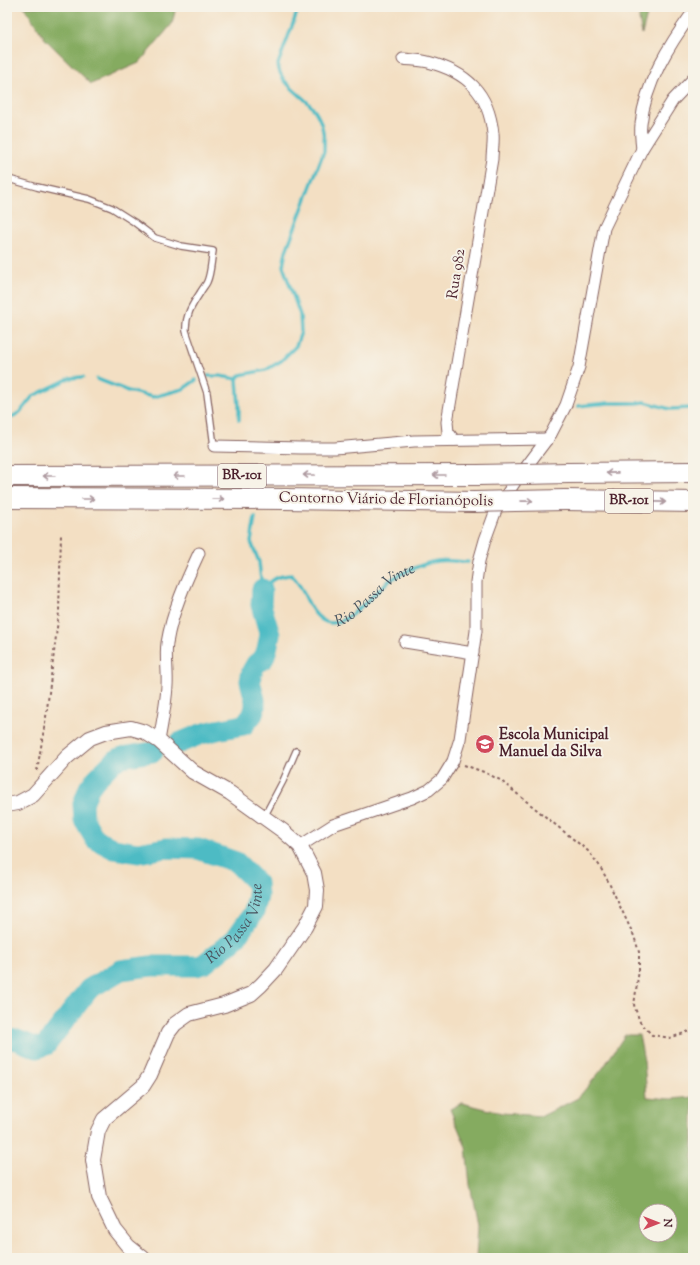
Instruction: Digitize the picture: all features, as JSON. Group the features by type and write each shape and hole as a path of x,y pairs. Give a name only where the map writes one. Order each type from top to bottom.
{"highway":[{"name":"Contorno Viário de Florianópolis","path":"7,476 478,475 693,472"},
{"name":"Contorno Viário de Florianópolis","path":"7,498 277,499 474,502 565,500 693,502"}],"street":[{"path":"642,149 641,124 645,101 653,79 673,42 693,12"},
{"name":"Rua 982","path":"403,59 427,62 456,72 465,79 481,94 488,112 493,134 492,159 448,422 448,432 454,440"},
{"path":"300,846 333,825 412,798 429,790 442,779 453,761 460,739 473,653 476,631 476,582 479,561 485,540 496,510 517,479 548,439 566,405 579,367 604,228 642,149 673,100 693,79"},
{"path":"214,446 335,448 454,440 548,439"},
{"path":"159,741 167,686 167,644 171,627 190,573 199,553"},
{"path":"405,642 473,653"},
{"path":"7,805 18,803 33,795 67,757 90,738 106,732 131,728 145,732 159,741 193,772 230,793 264,817 300,846 314,874 317,890 316,906 305,927 276,969 250,994 224,1005 189,1014 175,1024 168,1033 150,1075 143,1086 104,1119 98,1131 93,1160 99,1197 116,1230 128,1246 143,1258"}],"lane":[{"path":"7,178 89,199 112,208 155,238 181,246 212,251 207,283 188,314 186,331 207,393 214,446"},
{"path":"264,817 283,781 296,751"}],"path":[{"path":"33,795 46,717 59,612 61,534"},
{"path":"453,761 484,772 500,780 588,851 599,865 608,881 634,936 640,970 634,1005 640,1022 652,1035 670,1038 687,1032 693,1028"}],"green space":[{"path":"24,7 176,7 172,24 139,63 91,84 45,39"},
{"path":"640,7 649,7 642,34 639,19"},
{"path":"625,1035 639,1035 644,1061 647,1097 671,1099 693,1097 693,1258 476,1258 478,1225 470,1185 466,1147 450,1109 462,1103 502,1113 542,1116 578,1098 603,1068"}],"waterway":[{"path":"239,420 237,379 240,375 266,370 281,361 296,346 301,332 300,315 283,266 286,251 324,151 324,145 322,128 312,107 286,82 279,71 278,64 299,7"},
{"path":"208,376 220,376 237,379"},
{"path":"7,420 20,412 33,396 70,378 83,377"},
{"path":"97,379 128,391 153,397 183,389 196,380"},
{"name":"Rio Passa Vinte","path":"578,406 645,402 670,409 693,408"},
{"path":"255,517 251,542 259,562 262,589"},
{"name":"Rio Passa Vinte","path":"262,589 275,579 282,576 291,575 300,585 312,610 322,620 331,623 340,621 349,616 359,609 385,584 408,571 441,560 468,562"},
{"name":"Rio Passa Vinte","path":"179,743 201,734 244,725 253,714 255,700 250,681 252,671 256,664 264,658 270,635 261,605 262,589"},
{"name":"Rio Passa Vinte","path":"7,1039 17,1040 37,1048 46,1045 89,989 121,970 151,966 197,966 204,964 235,939 254,912 258,896 257,883 236,862 198,849 166,848 138,853 114,849 95,839 84,820 83,804 89,788 113,762 122,757 153,752"}],"place":[{"name":"Escola Municipal Manuel da Silva","path":"485,744"}]}
